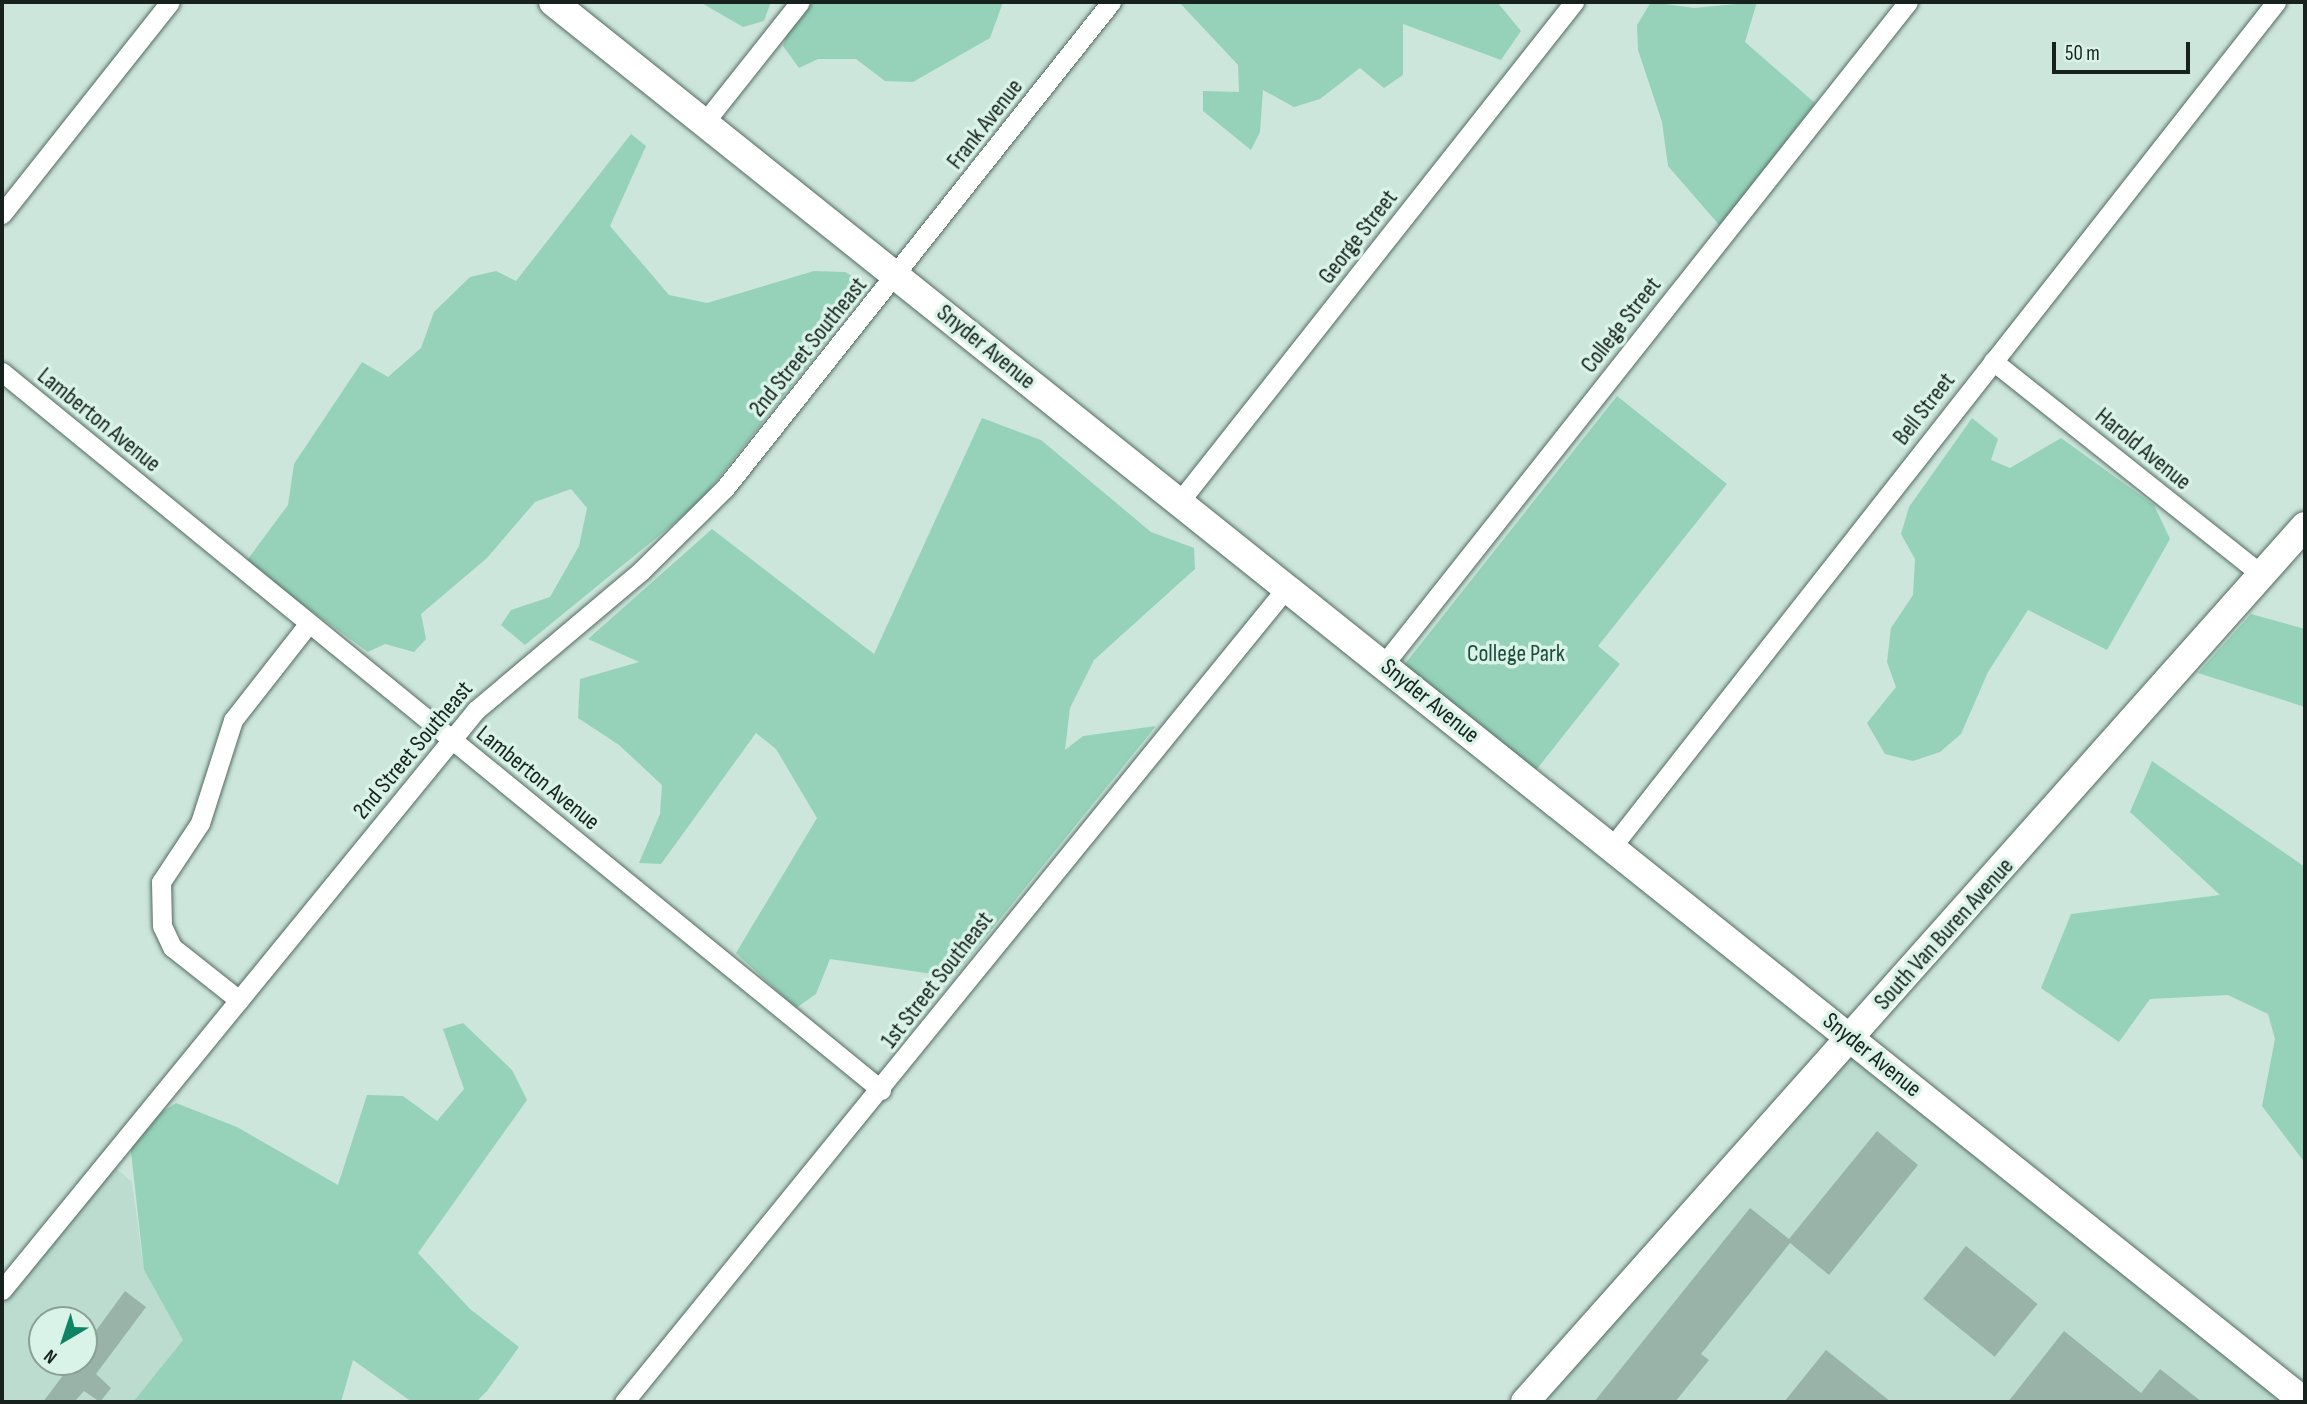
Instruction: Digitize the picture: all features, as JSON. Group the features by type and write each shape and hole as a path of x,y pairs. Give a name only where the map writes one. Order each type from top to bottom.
{"main road":[{"name":"Snyder Avenue","path":"553,2 2305,1402"},
{"name":"South Van Buren Avenue","path":"1525,1402 2305,526"}],"street":[{"path":"2,214 170,2"},
{"path":"704,122 800,2"},
{"name":"Frank Avenue","path":"897,276 1111,2"},
{"name":"George Street","path":"1180,501 1574,2"},
{"name":"Bell Street","path":"1611,848 2276,2"},
{"name":"College Street","path":"1384,664 1902,9"},
{"name":"2nd Street Southeast","path":"2,1290 452,739 512,675 702,513 897,276"},
{"name":"Harold Avenue","path":"1993,360 2262,575"},
{"name":"Lamberton Avenue","path":"2,372 881,1090"},
{"name":"1st Street Southeast","path":"624,1402 881,1090 1287,587"},
{"path":"239,1000 172,947 162,926 161,882 200,823 233,720 309,623"}],"shaded area":[{"path":"1851,1038 2305,1402 1525,1402"},
{"path":"108,1161 132,1182 144,1270 183,1340 133,1402 2,1402 2,1290"}],"green space":[{"path":"700,2 771,2 764,21 743,27"},
{"path":"814,2 1003,2 990,38 913,82 885,81 856,59 818,59 799,68 783,46 792,20"},
{"path":"1179,2 1497,2 1521,31 1501,60 1403,24 1403,75 1384,88 1360,68 1320,99 1294,107 1263,90 1260,132 1251,150 1203,111 1203,91 1239,92 1238,65"},
{"path":"1651,2 1694,8 1757,2 1745,42 1815,103 1720,226 1668,166 1662,122 1638,50 1637,25"},
{"path":"631,134 646,146 610,226 669,295 707,303 814,271 845,272 861,281 863,294 699,503 525,645 501,625 511,610 550,597 579,546 587,508 571,489 535,502 487,558 421,614 426,639 414,652 385,644 368,652 245,563 288,505 294,464 362,362 388,377 421,348 434,312 470,277 496,271 516,281"},
{"name":"College Park","path":"1617,396 1727,484 1598,646 1620,664 1533,774 1404,665"},
{"path":"982,418 1041,440 1151,532 1194,548 1195,569 1094,660 1070,708 1065,750 1083,736 1156,726 953,977 830,959 816,994 796,1008 736,953 817,818 776,749 756,733 661,864 639,863 660,814 662,785 619,745 578,718 580,679 639,662 588,639 712,529 874,654"},
{"path":"1972,418 1998,439 1991,460 2010,468 2061,438 2154,505 2170,539 2107,650 2028,610 1988,672 1961,734 1940,752 1913,761 1885,754 1867,723 1896,687 1887,662 1891,628 1913,595 1915,559 1901,534 1909,507"},
{"path":"2251,614 2305,629 2305,707 2198,673"},
{"path":"2152,761 2305,867 2305,1163 2262,1106 2275,1039 2268,1014 2228,995 2150,999 2119,1042 2041,988 2071,914 2220,895 2130,812"},
{"path":"463,1023 512,1070 527,1100 418,1253 470,1309 519,1347 487,1391 476,1402 412,1402 353,1360 341,1402 133,1402 183,1340 144,1270 129,1134 176,1103 237,1127 338,1185 367,1095 403,1096 437,1121 464,1089 443,1029"}],"building":[{"path":"1877,1131 1918,1165 1829,1275 1790,1243 1701,1354 1709,1360 1675,1402 1594,1402 1750,1208 1789,1239"},
{"path":"1966,1246 2037,1304 1995,1357 1923,1299"},
{"path":"125,1291 146,1307 98,1371 98,1328"},
{"path":"2064,1331 2141,1393 2160,1369 2202,1402 2008,1402"},
{"path":"1826,1350 1891,1402 1784,1402"},
{"path":"62,1376 98,1376 111,1388 100,1402 84,1391 74,1402 43,1402"}]}
